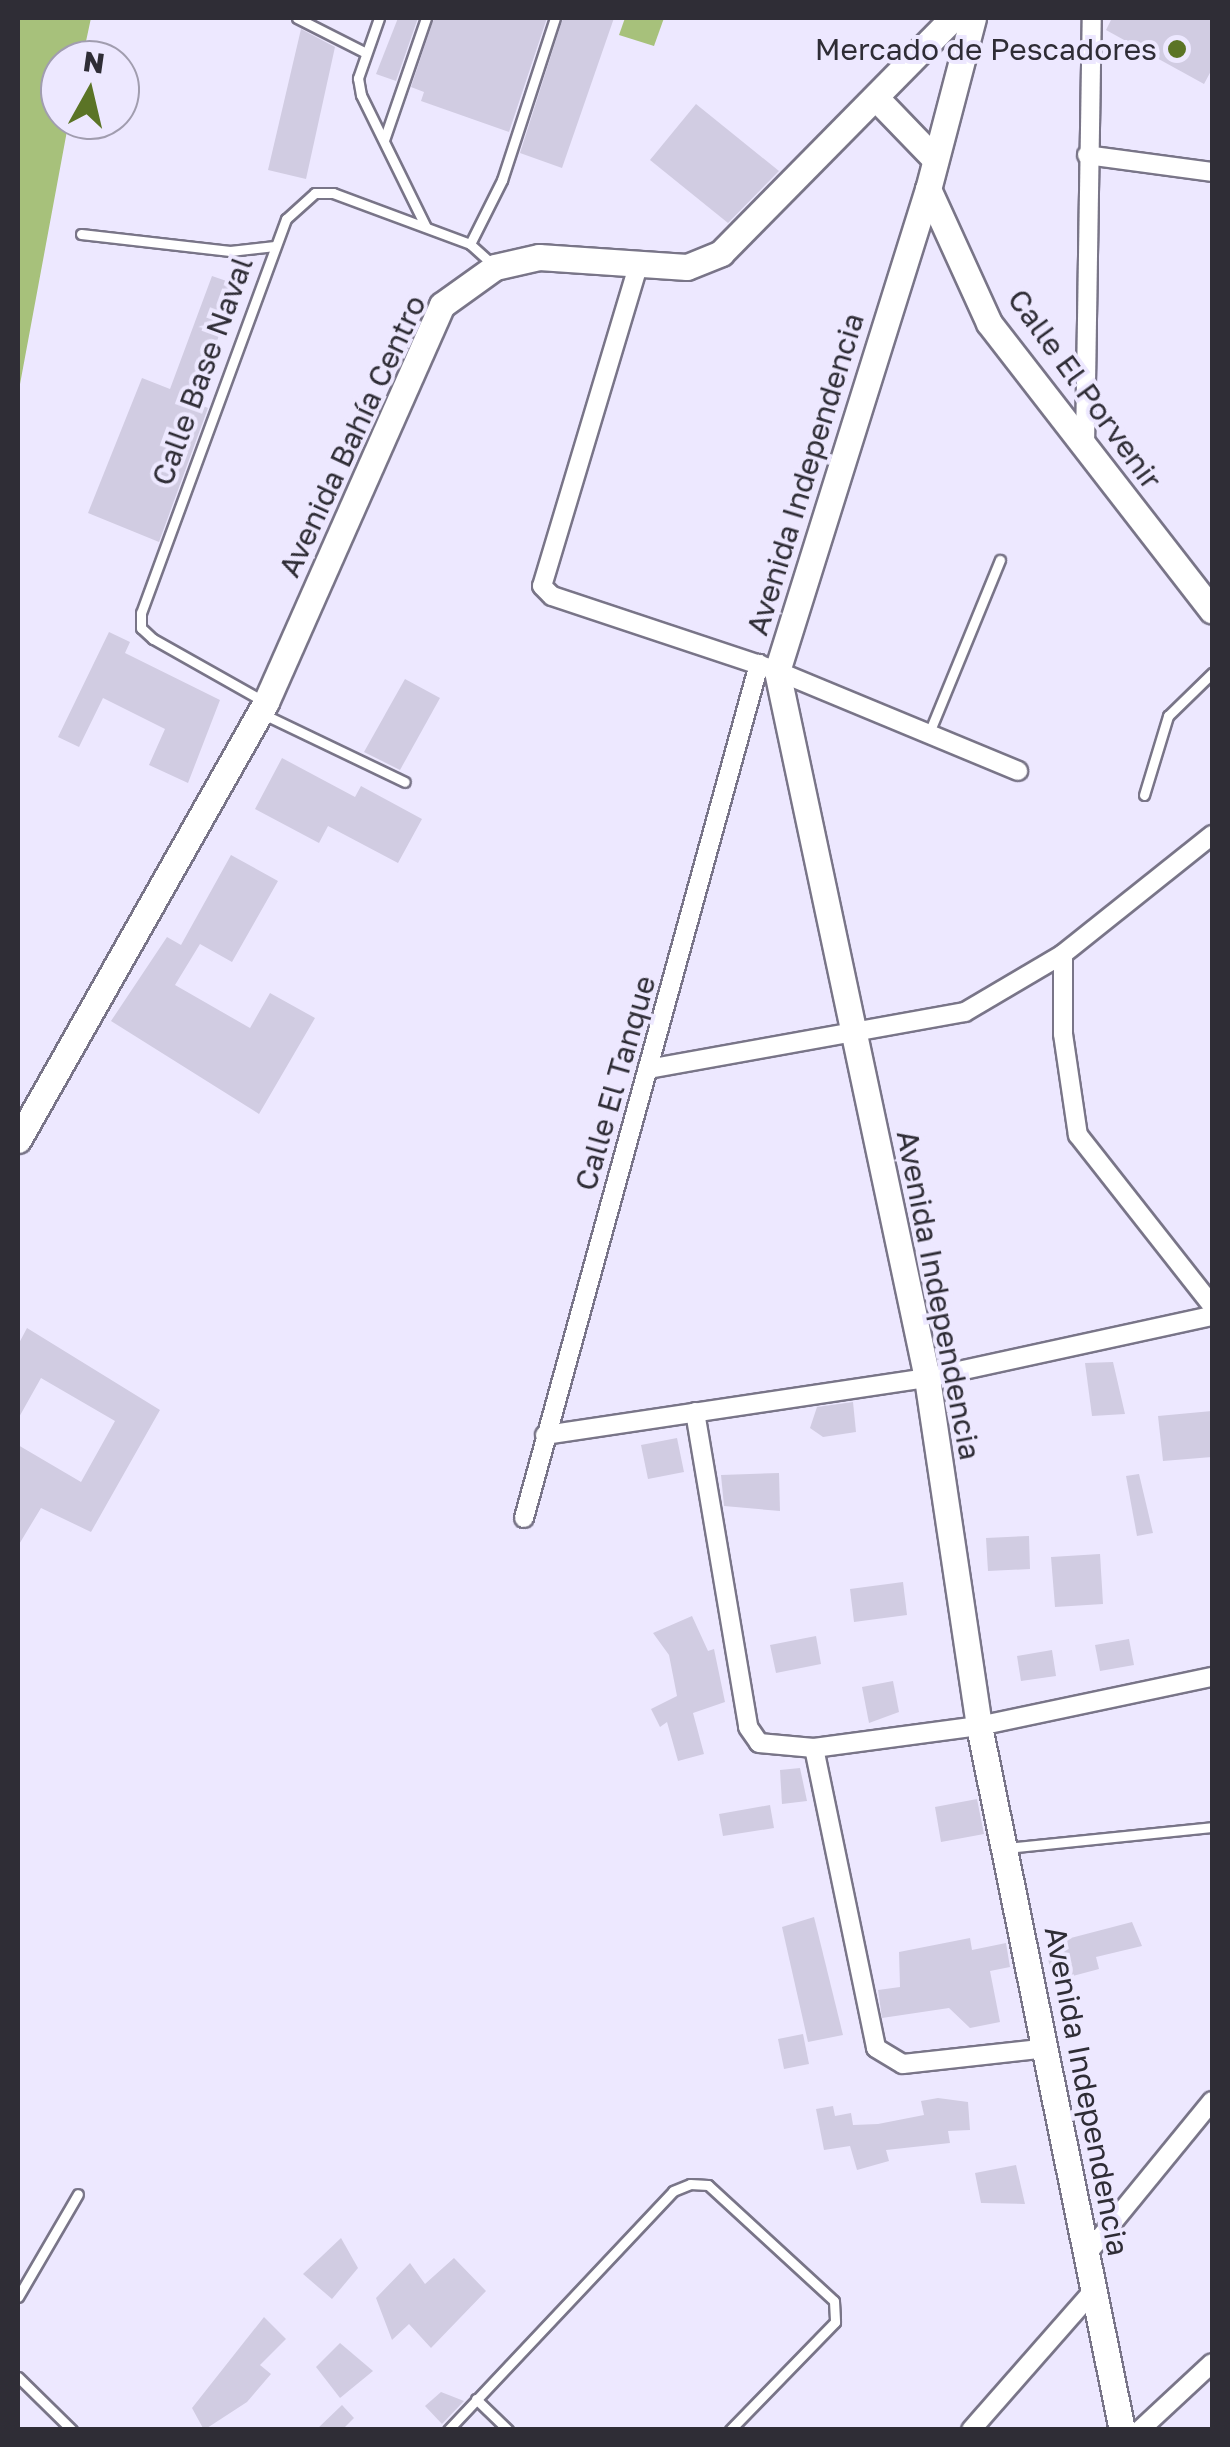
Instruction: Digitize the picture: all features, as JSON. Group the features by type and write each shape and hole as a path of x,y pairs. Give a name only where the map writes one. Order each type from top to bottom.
{"main road":[{"name":"Avenida Bahía Centro","path":"18,1140 264,707 442,305 495,266 538,258 687,267 746,236 952,18"},
{"name":"Calle El Porvenir","path":"972,18 931,155 928,189 989,323 1212,611"},
{"path":"876,98 931,155"},
{"name":"Avenida Independencia","path":"928,189 768,667 927,1378 979,1726 1122,2430"}],"street":[{"path":"1085,448 1086,155 1092,18"},
{"path":"1086,155 1212,172"},
{"path":"640,263 542,586 552,596 768,667 1018,771"},
{"name":"Calle El Tanque","path":"524,1518 648,1069 768,667"},
{"path":"648,1069 853,1036 965,1012 1064,954 1212,835"},
{"path":"1064,954 1063,1034 1078,1135 1212,1305"},
{"path":"545,1435 927,1378 1212,1316"},
{"path":"695,1412 748,1727 776,1750 979,1726 1212,1676"},
{"path":"814,1748 876,2048 904,2064 1047,2048"},
{"path":"1086,2254 1212,2100"},
{"path":"972,2430 1094,2291"},
{"path":"1140,2430 1212,2363"}],"lane":[{"path":"297,18 366,53"},
{"path":"379,18 366,53 360,94 426,226"},
{"path":"384,140 426,18"},
{"path":"470,244 502,180 555,18"},
{"name":"Calle Base Naval","path":"405,782 264,707 153,638 141,628 141,612 275,246 296,203 315,193 426,226 470,244 495,266"},
{"path":"82,234 230,251 275,246"},
{"path":"928,736 1000,560"},
{"path":"1144,795 1168,716 1212,673"},
{"path":"1005,1848 1212,1827"},
{"path":"448,2430 673,2191 708,2185 824,2290 835,2322 730,2430"},
{"path":"18,2297 78,2194"},
{"path":"18,2376 72,2430"},
{"path":"476,2399 508,2430"}],"shaded area":[{"path":"18,18 91,18 86,40 40,40 40,140 65,140 18,395"},
{"path":"625,18 664,18 654,46 619,35"}],"building":[{"path":"398,18 418,18 396,81 376,74"},
{"path":"434,18 547,18 509,132 421,101 424,92 411,87"},
{"path":"563,18 614,18 562,168 520,153"},
{"name":"Mercado de Pescadores","path":"1112,18 1212,18 1212,69 1204,84 1106,30"},
{"path":"301,29 335,47 306,179 268,170"},
{"path":"696,104 779,171 728,223 650,160"},
{"path":"212,276 238,285 194,402 208,408 159,542 88,513 142,378 170,389"},
{"path":"109,632 130,642 125,653 220,700 188,783 149,765 165,729 103,698 79,747 58,737"},
{"path":"405,679 440,698 400,770 364,752"},
{"path":"282,758 355,797 361,786 422,819 398,863 328,826 319,843 255,809"},
{"path":"231,855 278,881 232,962 200,944 175,985 250,1028 270,993 315,1018 259,1114 111,1021 167,937 181,945"},
{"path":"27,1328 160,1410 91,1532 41,1508 18,1546 18,1445 81,1482 115,1421 41,1378 18,1419 18,1345"},
{"path":"1113,1362 1125,1414 1092,1416 1085,1363"},
{"path":"853,1402 856,1432 823,1437 810,1428 817,1407"},
{"path":"1212,1411 1212,1457 1163,1461 1158,1416"},
{"path":"677,1438 684,1472 648,1479 641,1445"},
{"path":"779,1473 780,1511 724,1506 721,1475"},
{"path":"1139,1474 1153,1533 1137,1536 1126,1476"},
{"path":"1029,1536 1030,1569 988,1571 986,1538"},
{"path":"1100,1554 1103,1604 1055,1607 1051,1557"},
{"path":"903,1582 907,1615 854,1622 850,1589"},
{"path":"692,1616 708,1651 714,1649 725,1702 693,1713 704,1754 678,1761 667,1722 660,1727 651,1709 677,1696 669,1655 653,1633"},
{"path":"816,1636 821,1664 776,1673 770,1645"},
{"path":"1129,1639 1134,1665 1100,1671 1095,1645"},
{"path":"1052,1650 1056,1676 1021,1681 1017,1656"},
{"path":"893,1681 899,1712 869,1723 862,1687"},
{"path":"800,1768 807,1801 782,1804 780,1770"},
{"path":"977,1799 984,1834 941,1842 935,1807"},
{"path":"770,1805 774,1828 723,1836 719,1814"},
{"path":"814,1917 843,2035 808,2042 782,1927"},
{"path":"1132,1922 1142,1946 1096,1957 1099,1969 1054,1981 1044,1945"},
{"path":"970,1938 972,1950 1006,1943 1010,1967 990,1971 1000,2022 970,2028 949,2008 882,2018 878,1990 900,1987 899,1952"},
{"path":"803,2034 809,2064 784,2069 778,2039"},
{"path":"938,2098 968,2102 970,2130 948,2131 950,2143 886,2150 889,2161 857,2170 850,2146 824,2150 816,2109 833,2106 835,2116 851,2113 853,2125 878,2124 924,2115 921,2101"},
{"path":"1016,2165 1025,2204 981,2203 975,2173"},
{"path":"341,2238 358,2268 332,2299 303,2274"},
{"path":"454,2258 486,2291 431,2348 409,2324 392,2340 376,2298 410,2263 425,2284"},
{"path":"264,2317 286,2339 260,2365 271,2374 247,2402 204,2430 192,2408"},
{"path":"340,2343 373,2371 340,2398 316,2367"},
{"path":"441,2392 464,2401 442,2424 425,2406"},
{"path":"342,2405 354,2418 342,2430 316,2430"}],"place":[{"name":"Mercado de Pescadores","path":"1177,49"}]}
